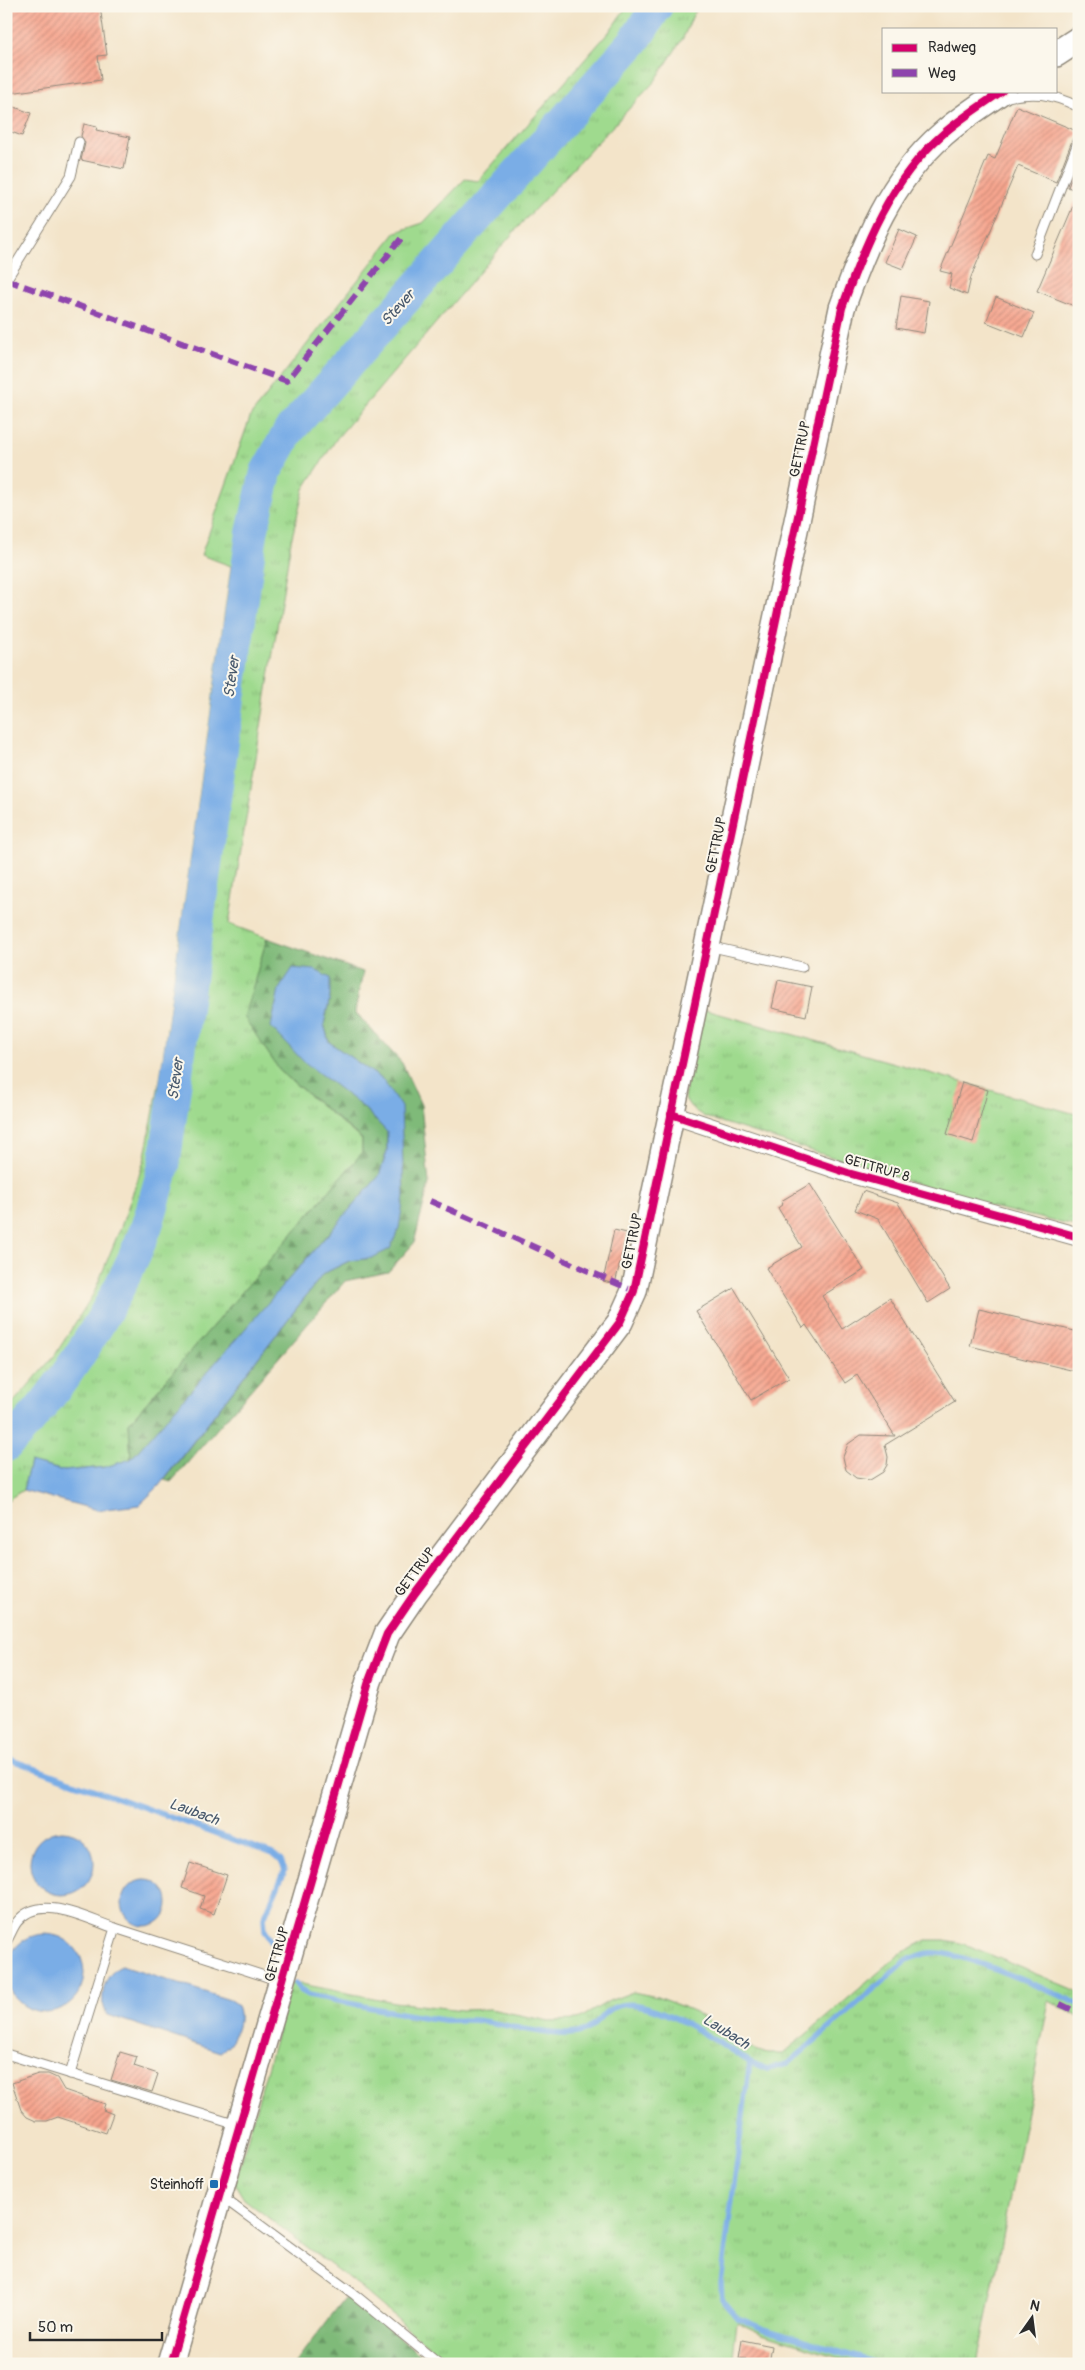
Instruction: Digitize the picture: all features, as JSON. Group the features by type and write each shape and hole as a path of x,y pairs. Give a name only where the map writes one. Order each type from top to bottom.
{"street":[{"path":"1058,53 1079,39"},
{"name":"GETTRUP","path":"170,2364 369,1682 387,1634 415,1593 620,1322 634,1291 842,308 875,224 892,194 916,162 943,134 994,97"},
{"name":"GETTRUP 8","path":"671,1114 848,1173 1079,1237"}],"lane":[{"path":"994,97 1026,93 1058,97 1079,107"},
{"path":"1035,254 1079,140"},
{"path":"6,280 71,176 79,142"},
{"path":"708,946 802,967"},
{"path":"6,1942 17,1921 32,1910 51,1908 282,1982"},
{"path":"70,2074 115,1928"},
{"path":"6,2054 240,2126"},
{"path":"219,2196 355,2295 439,2364"}],"green space":[{"path":"627,6 697,6 683,38 655,81 520,225 337,438 304,489 291,541 229,924 267,938 245,1017 280,1071 362,1140 362,1153 129,1423 131,1460 105,1467 64,1471 30,1462 23,1490 6,1501 6,1411 55,1355 94,1293 122,1224 144,1161 160,1079 231,566 201,555 251,415 396,232 423,223 465,179 478,181 609,32"},
{"path":"267,938 363,972 355,1012 402,1063 421,1105 429,1183 414,1243 388,1272 345,1281 171,1482 164,1480 323,1274 349,1261 372,1258 399,1228 383,1080 329,1042 324,1024 330,997 279,989 363,1107 387,1132 387,1151 379,1176 131,1460 129,1423 362,1153 362,1139 280,1071 244,1017"},
{"path":"702,1009 1079,1115 1079,1227 987,1206 705,1117 692,1109 684,1097"},
{"path":"927,1940 945,1940 965,1944 1079,1992 1079,2017 1049,2001 977,2364 861,2364 762,2334 737,2322 732,2364 450,2364 361,2288 244,2199 235,2184 291,1982 394,2002 462,2010 490,2009 549,2021 577,2020 609,2001 633,1992 657,1997 691,2010 758,2052 783,2054 900,1954"},
{"path":"348,2294 430,2364 294,2364"}],"water":[{"path":"293,968 315,970 330,978 330,997 324,1024 329,1042 383,1080 401,1107 404,1196 399,1228 390,1249 372,1258 349,1261 323,1274 158,1487 139,1505 97,1510 23,1490 30,1462 64,1471 105,1467 131,1459 379,1176 387,1151 387,1132 363,1107 303,1061 271,1027 279,989"},
{"path":"62,1831 74,1833 85,1840 92,1851 94,1863 92,1875 85,1886 74,1893 62,1895 50,1893 39,1886 32,1875 30,1863 32,1851 39,1840 50,1833"},
{"path":"141,1880 149,1880 158,1884 164,1890 168,1903 164,1916 158,1922 149,1926 141,1926 132,1922 126,1916 122,1907 122,1899 126,1890 132,1884"},
{"path":"45,1934 60,1937 72,1946 81,1958 84,1973 81,1988 72,2000 60,2009 45,2012 30,2009 18,2000 9,1988 6,1973 9,1958 18,1946 30,1937"},
{"path":"122,1966 230,2000 236,2004 239,2024 230,2043 220,2052 108,2015 103,2002 104,1987 111,1974"}],"building":[{"path":"6,6 100,6 107,55 98,56 101,80 10,93 6,65"},
{"path":"6,104 31,113 22,136 6,130"},
{"path":"1017,106 1079,132 1079,134 1073,138 1056,182 1018,166 971,277 967,295 949,288 952,274 940,271 988,156 995,159"},
{"path":"84,124 97,127 96,130 130,137 124,169 81,160 85,143 81,136"},
{"path":"1079,158 1079,192 1068,187"},
{"path":"1079,192 1079,308 1037,291"},
{"path":"899,229 917,237 903,269 885,262"},
{"path":"901,296 929,301 924,333 896,328"},
{"path":"996,297 1034,313 1024,337 986,322"},
{"path":"778,980 812,987 806,1016 772,1008"},
{"path":"962,1082 988,1090 973,1142 947,1134"},
{"path":"810,1184 864,1270 822,1296 842,1329 890,1298 955,1402 885,1445 888,1457 887,1465 883,1472 870,1480 856,1478 846,1470 843,1457 848,1444 861,1435 895,1436 857,1375 845,1383 806,1325 803,1328 766,1268 802,1247 778,1208 783,1204 781,1201"},
{"path":"863,1191 898,1203 950,1289 928,1303 878,1219 855,1210"},
{"path":"614,1230 627,1233 615,1284 603,1281"},
{"path":"734,1288 789,1378 751,1400 696,1311"},
{"path":"979,1309 1079,1332 1079,1372 970,1346"},
{"path":"190,1863 227,1875 214,1914 200,1909 204,1896 182,1888"},
{"path":"120,2052 137,2057 134,2066 158,2074 152,2092 111,2080"},
{"path":"38,2074 48,2074 57,2078 64,2090 105,2104 103,2110 113,2114 106,2133 58,2117 47,2121 36,2121 27,2117 21,2110 12,2083"},
{"path":"742,2340 772,2346 769,2364 745,2364 746,2359 739,2358"}],"waterway":[{"name":"Stever","path":"6,1446 48,1399 68,1372 104,1315 120,1286 146,1228 164,1166 252,533 266,472 289,431 635,40 657,6"},
{"name":"Laubach","path":"6,1758 273,1854 281,1861 285,1870 264,1918 265,1930 276,1949"},
{"path":"750,2062 767,2069 788,2064 907,1960 929,1953 961,1957 982,1964 1079,2004"},
{"name":"Laubach","path":"295,1983 300,1990 309,1995 376,2009 443,2020 481,2021 555,2034 584,2031 610,2010 617,2006 631,2004 648,2007 685,2023 750,2062 721,2283 722,2299 738,2318 764,2329 879,2364"}],"marked path":[{"path":"7,280 287,381 404,235"},
{"path":"430,1201 634,1291"},
{"path":"1060,2004 1079,2013"}],"cycle path":[{"path":"170,2364 369,1681 387,1634 415,1593 620,1322 634,1291 842,308 860,260 881,214 908,172 924,152 943,134 1001,92"},
{"path":"671,1114 848,1173 1079,1237"}],"place":[{"name":"Steinhoff","path":"214,2184"}]}
